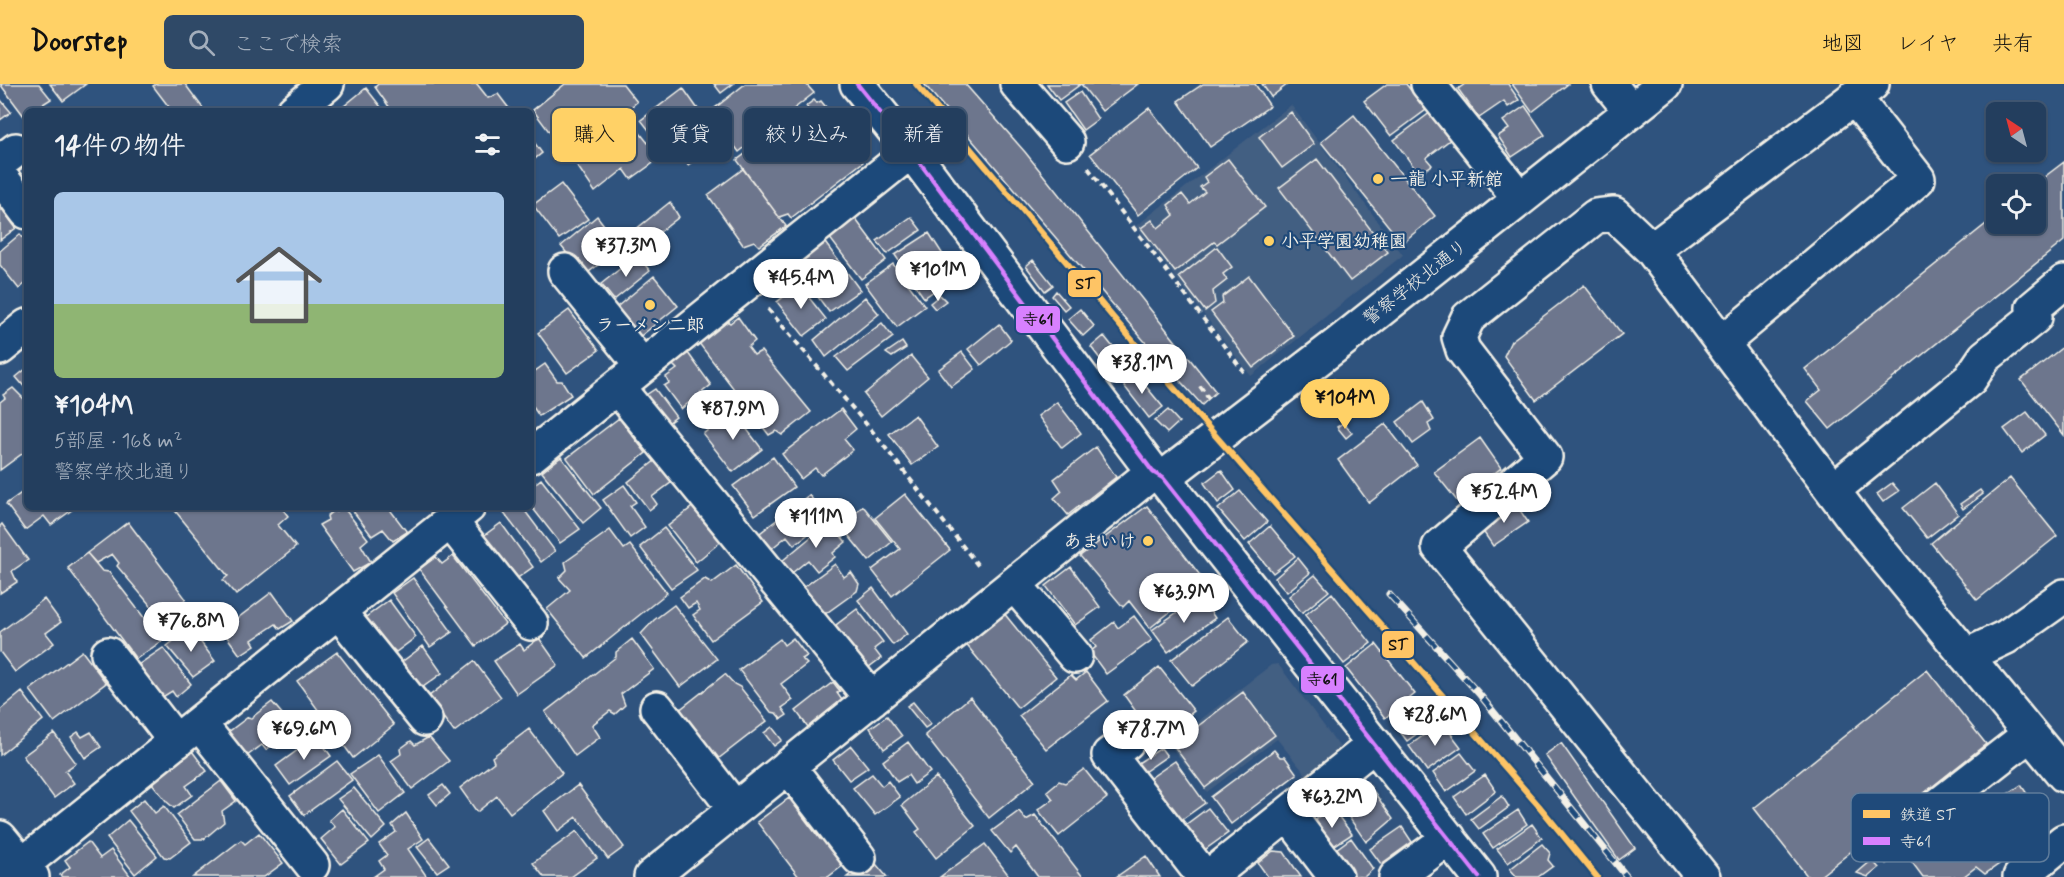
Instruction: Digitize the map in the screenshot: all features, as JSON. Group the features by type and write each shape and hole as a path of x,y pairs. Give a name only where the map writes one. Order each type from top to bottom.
{"street":[{"path":"298,108 327,84"},
{"path":"857,84 882,115"},
{"path":"1017,84 1067,142"},
{"path":"1428,84 1520,199"},
{"path":"1609,84 1631,111"},
{"name":"警察学校北通り","path":"651,877 1008,589 1158,475 1339,343 1665,84"},
{"path":"1652,250 1863,91 1918,179 1722,343"},
{"path":"5,162 24,205"},
{"path":"534,454 897,162"},
{"path":"919,162 1158,475 1479,877"},
{"path":"1703,877 1438,547 1545,457 1463,350 1459,337 1468,318 1596,216 1614,214 1652,250 1857,523 2064,775"},
{"path":"566,271 642,366"},
{"path":"1833,490 1970,379 1985,357 2035,316 2033,308 2064,282"},
{"path":"0,348 24,328"},
{"path":"616,387 872,699"},
{"path":"0,838 20,873 187,732 459,514 531,622"},
{"path":"1008,589 1075,656"},
{"path":"1966,656 2006,637 2064,596"},
{"path":"338,611 425,719"},
{"path":"108,654 187,732 312,865"},
{"path":"657,708 735,809"},
{"path":"1953,793 2030,734"},
{"path":"1127,742 1108,755 1209,877 1375,744"},
{"path":"788,766 859,858"},
{"path":"1288,814 1336,877"},
{"path":"1396,877 1449,838"},
{"path":"2049,853 2064,841"},
{"path":"2020,877 2038,862"}],"path":[{"path":"1067,142 1244,373"},
{"path":"746,283 1008,589"}],"shaded area":[{"name":"小平学園幼稚園","path":"1291,105 1403,255 1251,376 1136,226"},
{"path":"1278,664 1345,754 1311,781 1277,739 1207,792 1169,744 1271,665"}],"building":[{"path":"0,84 39,84 51,99 37,108 24,108 24,116"},
{"path":"50,84 86,84 63,101"},
{"path":"156,84 185,84 203,108 170,108 153,86"},
{"path":"378,84 477,84 488,98 498,94 509,108 390,108 375,87"},
{"path":"565,84 623,84 637,102 629,108 552,108 552,136 534,111"},
{"path":"714,84 733,84 721,93"},
{"path":"745,84 806,84 814,93 795,108 744,108 744,148 739,152 732,142 732,108 715,108"},
{"path":"924,84 965,84 1025,152 1216,392 1202,405 966,133 966,108 945,108"},
{"path":"1047,84 1081,84 1059,100"},
{"path":"1081,84 1138,84 1102,111"},
{"path":"1203,84 1255,84 1270,106 1210,147 1178,101"},
{"path":"1262,84 1288,84 1271,97"},
{"path":"1387,84 1406,84 1426,110 1391,136 1364,101"},
{"path":"1465,84 1508,84 1519,100 1508,107 1504,101 1479,118 1458,89"},
{"path":"1512,84 1568,84 1532,112"},
{"path":"366,88 382,108 342,108"},
{"path":"683,88 697,108 657,108"},
{"path":"1080,92 1098,119 1083,130 1064,103"},
{"path":"0,99 11,112 0,120"},
{"path":"814,100 817,103 821,101 827,108 808,108 806,106"},
{"path":"1525,106 1545,135 1512,157 1498,136 1509,129 1503,121"},
{"path":"1149,108 1197,168 1138,215 1090,154"},
{"path":"1291,112 1314,144 1282,168 1259,137"},
{"path":"1431,112 1451,139 1426,158 1432,165 1419,174 1394,140"},
{"path":"648,115 648,129 641,120"},
{"name":"一龍 小平新館","path":"1354,115 1435,216 1402,243 1321,142"},
{"path":"636,128 648,143 648,162 654,162 631,179 624,169 595,192 576,164 579,162 636,162"},
{"path":"534,142 542,153 534,160"},
{"path":"744,155 744,162 863,162 791,218 788,214 779,217 737,160"},
{"path":"1228,159 1265,207 1217,244 1214,242 1175,272 1141,228 1152,220 1158,228 1174,215 1168,205 1182,194 1190,204 1205,192 1200,187 1207,182 1204,177"},
{"path":"1317,159 1388,252 1350,281 1279,188"},
{"path":"2064,162 2064,241 1830,429 1807,401 1821,390 1805,369 1986,224 1986,234 2046,234 2046,176"},
{"path":"743,169 786,226 759,246 754,241 743,245 708,195"},
{"path":"561,184 588,219 559,239 534,204"},
{"path":"670,202 679,217 642,246 631,233"},
{"path":"0,206 16,228 0,240"},
{"path":"597,216 621,247 585,275 561,246"},
{"path":"854,217 886,260 861,279 829,237"},
{"path":"911,217 921,230 887,254 877,241"},
{"path":"929,233 956,275 924,298 895,255"},
{"path":"20,234 24,239 24,285 19,289 0,265 0,251"},
{"path":"823,240 860,290 829,312 792,262"},
{"path":"1217,247 1232,267 1223,274 1227,280 1213,291 1215,303 1205,311 1179,277"},
{"path":"637,255 650,271 614,300 601,284"},
{"path":"1033,260 1053,285 1045,291 1026,266"},
{"path":"893,264 925,306 897,327 865,284"},
{"path":"654,276 678,306 637,339 612,311"},
{"path":"1249,276 1294,336 1253,368 1211,312 1223,303 1222,297"},
{"path":"799,285 826,319 804,336 777,302"},
{"path":"1584,285 1622,334 1536,400 1504,356 1511,341"},
{"path":"1056,291 1069,306 1064,310 1052,296"},
{"path":"940,295 946,301 935,309 930,303"},
{"path":"865,297 879,314 826,357 814,340"},
{"path":"1080,309 1094,326 1083,336 1068,319"},
{"path":"569,310 599,350 567,373 538,333"},
{"path":"738,317 755,341 748,347 754,355 761,351 811,412 782,435 776,431 769,435 698,342 727,321 730,323"},
{"path":"882,323 893,337 848,371 836,357"},
{"path":"999,324 1011,340 981,365 968,349"},
{"path":"1104,336 1121,357 1107,368 1091,347"},
{"path":"902,342 906,348 892,357 886,353"},
{"path":"2064,346 2064,435 2021,380"},
{"path":"962,352 975,369 951,387 938,370"},
{"path":"688,353 711,385 681,409 664,386 669,383 666,377 677,369 673,365"},
{"path":"911,356 928,377 881,416 864,394"},
{"path":"545,364 557,381 562,381 571,395 539,416 534,408 534,372"},
{"path":"24,370 24,386 16,377"},
{"path":"1134,372 1163,407 1149,418 1121,382"},
{"path":"1334,379 1344,392 1313,415 1303,403"},
{"path":"13,388 24,399 24,452 0,470 0,402 5,398 3,395"},
{"path":"655,389 676,417 664,426 643,397"},
{"path":"1057,402 1081,433 1062,448 1038,416"},
{"path":"1423,402 1434,420 1428,424 1431,431 1413,444 1397,422"},
{"path":"841,409 856,429 844,439 853,450 821,475 815,468 801,479 782,454"},
{"path":"1168,410 1179,422 1167,433 1155,421"},
{"path":"733,411 762,449 733,472 703,434"},
{"path":"2027,412 2045,435 2022,453 2004,429"},
{"path":"915,415 938,447 912,465 889,434"},
{"path":"619,418 646,453 594,494 567,458"},
{"path":"1343,423 1352,433 1346,438 1337,427"},
{"path":"1385,424 1417,465 1369,503 1338,460"},
{"path":"1480,438 1501,468 1458,502 1434,472"},
{"path":"1096,447 1116,477 1068,515 1054,498 1062,491 1054,479"},
{"path":"561,457 601,508 583,523 542,472"},
{"path":"773,457 794,487 755,515 733,486"},
{"path":"656,460 672,482 652,497 657,504 649,510 628,482"},
{"path":"1221,470 1235,490 1218,503 1204,483"},
{"path":"2010,478 2057,536 1977,600 1931,543"},
{"path":"541,479 580,529 560,543 534,510 534,485"},
{"path":"1892,483 1899,491 1883,502 1877,494"},
{"path":"1935,483 1958,514 1927,538 1903,508"},
{"path":"624,485 636,502 630,506 645,527 630,538 603,500"},
{"path":"1980,490 1983,494 1963,509 1960,504"},
{"path":"24,491 24,510 72,510 51,525 44,516 25,530 6,504"},
{"path":"1240,491 1267,522 1245,541 1218,509"},
{"path":"905,494 950,550 892,596 872,570 900,549 875,518"},
{"path":"809,495 828,519 794,545 787,536 771,549 760,533"},
{"path":"1515,503 1528,522 1493,546 1480,527"},
{"path":"696,504 724,539 696,562 668,526"},
{"path":"863,506 892,542 869,561 840,525"},
{"path":"1147,506 1206,583 1150,628 1129,601 1123,607 1080,556"},
{"path":"174,510 283,510 288,516 278,525 296,547 236,595 223,580 228,576"},
{"path":"345,510 368,539 361,545 371,562 353,572 319,525 328,520 327,516 333,511"},
{"path":"352,510 390,510 407,532 393,541 383,529 372,536"},
{"path":"502,510 524,510 555,551 541,562"},
{"path":"128,522 186,599 161,618 117,566 119,563 112,554 96,563 87,553"},
{"path":"829,522 846,542 833,553 835,557 817,571 808,560 792,573 782,561"},
{"path":"501,523 533,567 509,584 478,540"},
{"path":"2,524 28,560 12,571 17,582 0,593 0,526"},
{"path":"1270,526 1295,556 1273,573 1249,544"},
{"path":"664,528 697,570 671,588 640,547"},
{"path":"610,530 624,549 630,545 667,593 586,658 547,609 570,590 559,578 567,570 565,562"},
{"path":"87,553 102,571 109,572 162,641 136,659 68,568"},
{"path":"453,556 505,624 476,646 419,569 436,557 442,564"},
{"path":"1298,558 1310,573 1287,592 1275,578"},
{"path":"835,564 844,577 851,572 859,584 857,591 821,617 800,590"},
{"path":"736,565 763,602 711,640 693,615 700,610 696,603 688,608 680,597 705,579 712,583"},
{"path":"1071,567 1100,607 1075,625 1046,586"},
{"path":"1315,575 1329,591 1302,613 1289,596"},
{"path":"413,578 452,632 430,647 392,593"},
{"path":"873,588 907,634 893,645 858,600"},
{"path":"272,592 293,621 280,629 276,624 252,640 255,645 240,655 222,630"},
{"path":"1332,593 1371,643 1344,664 1305,615"},
{"path":"1200,596 1215,618 1168,652 1152,630"},
{"path":"44,599 61,622 46,633 54,643 15,672 0,652 0,632"},
{"path":"389,600 416,637 396,652 393,649 387,654 362,620"},
{"path":"674,605 717,659 680,687 641,634 654,620"},
{"path":"857,609 883,642 874,649 881,658 865,670 832,628"},
{"path":"1003,612 1056,677 1018,708 965,643"},
{"path":"1134,616 1152,640 1106,674 1090,652 1096,647 1091,640 1114,622 1118,628"},
{"path":"1228,617 1248,642 1192,686 1171,660"},
{"path":"190,628 215,661 193,677 167,646"},
{"path":"539,638 558,665 517,694 494,661 520,644 524,650"},
{"path":"793,638 807,656 802,659 807,664 781,684 793,700 782,708 787,715 781,719 776,713 771,712 739,670 780,639 784,645"},
{"path":"632,639 654,669 621,694 625,705 615,714 610,711 592,725 600,737 575,756 545,712 616,657 616,652"},
{"path":"1376,644 1415,694 1385,718 1346,668"},
{"path":"423,646 442,673 415,693 395,667"},
{"path":"163,648 191,684 176,697 172,691 161,698 138,665"},
{"path":"82,651 106,683 54,722 30,690"},
{"path":"337,652 394,725 353,758 297,681"},
{"path":"474,661 501,697 454,732 428,697"},
{"path":"1159,667 1194,711 1150,745 1130,720 1137,713 1124,695"},
{"path":"1927,670 1986,744 1924,793 1851,793 1851,852 1819,877 1808,877 1754,808"},
{"path":"1086,672 1108,701 1046,749 1019,716 1071,675 1076,680"},
{"path":"725,674 740,687 767,721 709,766 673,715"},
{"path":"833,682 840,691 837,693 842,700 808,727 796,711"},
{"path":"22,692 43,720 0,755 0,710"},
{"path":"1243,692 1275,735 1205,788 1173,745"},
{"path":"970,697 1035,781 989,818 925,735"},
{"path":"272,702 294,728 266,750 262,745 243,759 227,733"},
{"path":"913,702 931,724 925,728 907,706"},
{"path":"1424,704 1436,720 1407,741 1395,725"},
{"path":"887,716 902,736 884,749 870,728"},
{"path":"1442,722 1461,747 1427,771 1409,746"},
{"path":"772,727 782,740 774,746 764,733"},
{"path":"529,729 562,773 510,813 497,796 477,812 460,788 494,762 492,757"},
{"path":"78,732 82,737 91,732 101,747 85,758 71,737"},
{"path":"54,733 76,763 65,771 74,783 54,798 23,756"},
{"path":"317,736 331,756 290,785 276,766"},
{"path":"429,737 449,761 412,789 391,761 401,754 400,749 411,741 415,745"},
{"path":"908,742 930,772 914,784 908,775 897,782 883,761"},
{"path":"1561,743 1635,848 1619,860 1545,755"},
{"path":"851,746 868,767 849,780 833,760"},
{"path":"1161,748 1167,756 1141,774 1135,765"},
{"path":"1274,750 1280,757 1285,757 1297,774 1231,824 1211,797"},
{"path":"192,751 207,771 186,786 192,795 174,808 151,782"},
{"path":"1461,753 1475,771 1446,792 1433,773"},
{"path":"378,755 405,793 379,813 350,774"},
{"path":"337,761 352,780 304,815 290,796"},
{"path":"1175,761 1205,803 1177,823 1146,781"},
{"path":"1084,769 1107,798 1059,836 1038,810 1053,799 1047,791 1059,781 1065,783"},
{"path":"872,774 882,786 888,781 900,797 875,815 853,788"},
{"path":"1485,775 1496,791 1466,814 1454,797"},
{"path":"936,777 975,826 936,858 916,832 920,829 902,805"},
{"path":"221,781 236,801 222,811 224,822 204,839 195,839 177,815"},
{"path":"1367,782 1393,819 1366,842 1339,803"},
{"path":"443,785 450,794 437,805 429,795"},
{"path":"578,785 624,847 608,859 577,817 558,831 544,811"},
{"path":"2021,785 2026,793 2009,793"},
{"path":"354,788 386,827 372,840 338,799"},
{"path":"1502,796 1509,807 1479,829 1471,819"},
{"path":"789,798 820,839 824,835 845,864 828,877 799,877 757,822"},
{"path":"144,799 155,813 164,806 191,842 170,858 164,857 129,811"},
{"path":"1208,808 1228,833 1199,854 1180,829"},
{"path":"1332,808 1352,834 1329,849 1315,829 1317,818"},
{"path":"342,809 369,843 341,864 321,839 335,827 329,820"},
{"path":"1518,810 1527,824 1493,848 1483,834"},
{"path":"1019,811 1026,820 1035,815 1083,877 1038,877 1016,847 1010,853 992,831"},
{"path":"406,813 423,839 408,849 427,877 373,877 384,869 379,861 387,855 379,844 396,832 392,825"},
{"path":"128,820 157,856 135,874 107,838"},
{"path":"1532,824 1542,838 1508,863 1497,849"},
{"path":"1402,827 1412,842 1381,864 1370,849"},
{"path":"577,831 597,858 571,877 544,877 533,863"},
{"path":"259,833 283,863 264,877 193,877 241,840 245,844"},
{"path":"429,838 449,864 437,872 417,847"},
{"path":"1351,838 1373,869 1364,877 1349,876 1332,852"},
{"path":"88,842 100,858 111,850 131,877 62,877 60,875 70,867 65,860"},
{"path":"985,844 1010,877 940,877"},
{"path":"1542,844 1550,853 1548,860 1553,866 1538,877 1517,877 1510,869"},
{"path":"1273,851 1284,852 1301,877 1268,877 1258,863"},
{"path":"1146,856 1160,877 1116,877"},
{"path":"871,858 887,877 847,877"},
{"path":"1870,862 1874,862 1879,868 1868,877 1857,873"},
{"path":"1912,862 2002,862 1985,874 1976,867 1963,877 1923,877"}],"railway":[{"path":"1389,594 1480,695 1627,877"}],"rail line":[{"name":"ST","path":"916,84 1138,347 1539,806 1597,877"}],"transit line":[{"name":"寺61","path":"857,84 911,151 1153,472 1163,478 1479,877"}],"place":[{"name":"一龍 小平新館","path":"1378,179"},
{"name":"小平学園幼稚園","path":"1269,241"},
{"name":"ラーメン二郎","path":"650,305"},
{"name":"あまいけ","path":"1148,541"}]}
